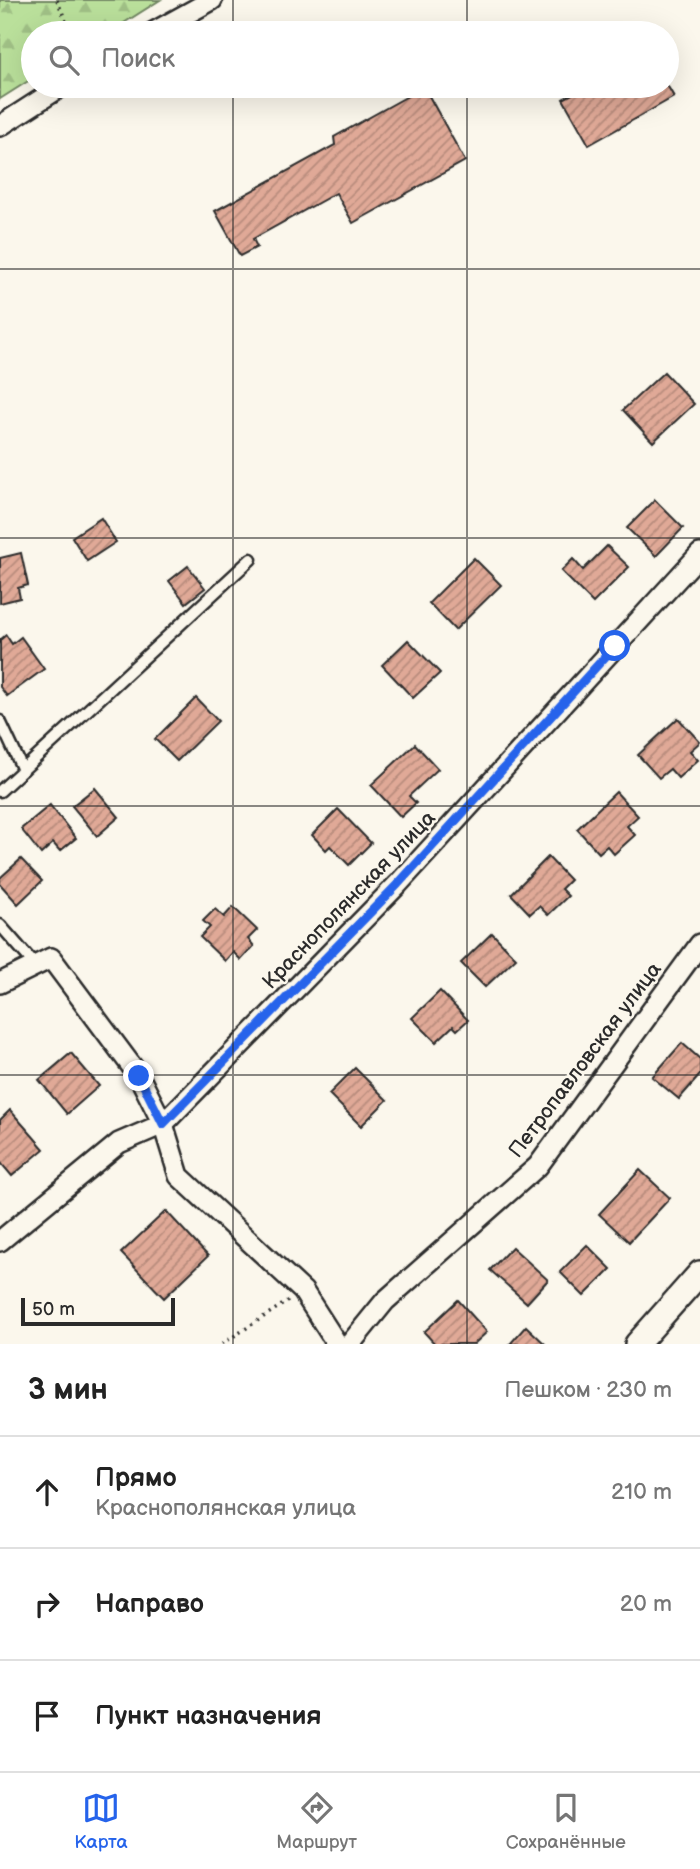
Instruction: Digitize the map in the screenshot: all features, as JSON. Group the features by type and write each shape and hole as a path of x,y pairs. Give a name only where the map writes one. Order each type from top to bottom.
{"street":[{"path":"174,21 212,0"},
{"path":"0,126 43,98"},
{"name":"Краснополянская улица","path":"0,1241 119,1143 163,1124 398,884 700,554"},
{"name":"Петропавловская улица","path":"350,1344 385,1301 538,1166 700,944"},
{"path":"0,983 43,962 139,1076 163,1124 178,1176 303,1291 337,1344"},
{"path":"637,1344 700,1273"}],"lane":[{"path":"0,791 251,559"},
{"path":"0,721 23,770"},
{"path":"0,925 43,962"}],"path":[{"path":"58,0 66,21"},
{"path":"222,1344 303,1291"}],"green space":[{"path":"0,0 160,0 127,21 21,21 21,86 0,99"}],"building":[{"path":"404,98 430,98 465,161 353,223 336,193 253,239 257,247 240,256 215,211 335,145 334,137"},
{"path":"565,98 672,98 589,145"},
{"path":"664,372 694,404 653,442 623,410"},
{"path":"655,500 683,528 656,556 627,528"},
{"path":"101,518 116,542 87,561 72,537"},
{"path":"607,546 629,567 593,603 561,571 573,559 583,570"},
{"path":"21,553 28,585 18,588 20,598 0,603 0,558"},
{"path":"474,558 501,585 455,630 429,603"},
{"path":"188,566 205,588 186,603 169,581"},
{"path":"6,635 12,644 21,637 44,669 7,696 0,687 0,640"},
{"path":"408,640 440,673 413,698 382,665"},
{"path":"196,698 218,721 177,761 155,739"},
{"path":"678,718 700,742 690,751 698,760 678,778 670,769 659,778 638,755"},
{"path":"415,744 438,769 409,796 416,803 401,817 371,785"},
{"path":"95,788 119,817 97,836 72,806"},
{"path":"616,792 638,816 627,826 635,835 614,854 607,846 599,853 577,829"},
{"path":"50,805 76,838 60,851 53,843 41,854 21,829"},
{"path":"338,809 371,843 349,865 330,846 326,850 312,835"},
{"path":"548,857 570,880 561,889 568,896 548,915 539,906 530,914 511,894"},
{"path":"21,859 42,881 18,904 0,884 0,878"},
{"path":"233,907 257,930 248,939 254,946 241,960 233,952 225,961 200,937 210,927 203,921 215,909 224,917"},
{"path":"492,933 516,958 485,987 461,963"},
{"path":"440,991 468,1020 457,1030 453,1026 436,1042 412,1018"},
{"path":"682,1043 700,1059 700,1075 679,1099 652,1077"},
{"path":"71,1053 99,1086 67,1114 39,1080"},
{"path":"355,1068 387,1100 361,1126 329,1094"},
{"path":"10,1110 44,1149 12,1176 0,1162 0,1120"},
{"path":"640,1170 670,1198 629,1242 599,1214"},
{"path":"166,1211 208,1256 164,1298 121,1253"},
{"path":"587,1245 611,1269 584,1296 560,1272"},
{"path":"512,1247 548,1280 527,1303 490,1270"},
{"path":"458,1300 487,1332 474,1344 435,1344 424,1332"},
{"path":"526,1326 545,1344 510,1344"}],"route":[{"path":"139,1076 163,1124 398,884 615,646"}]}
